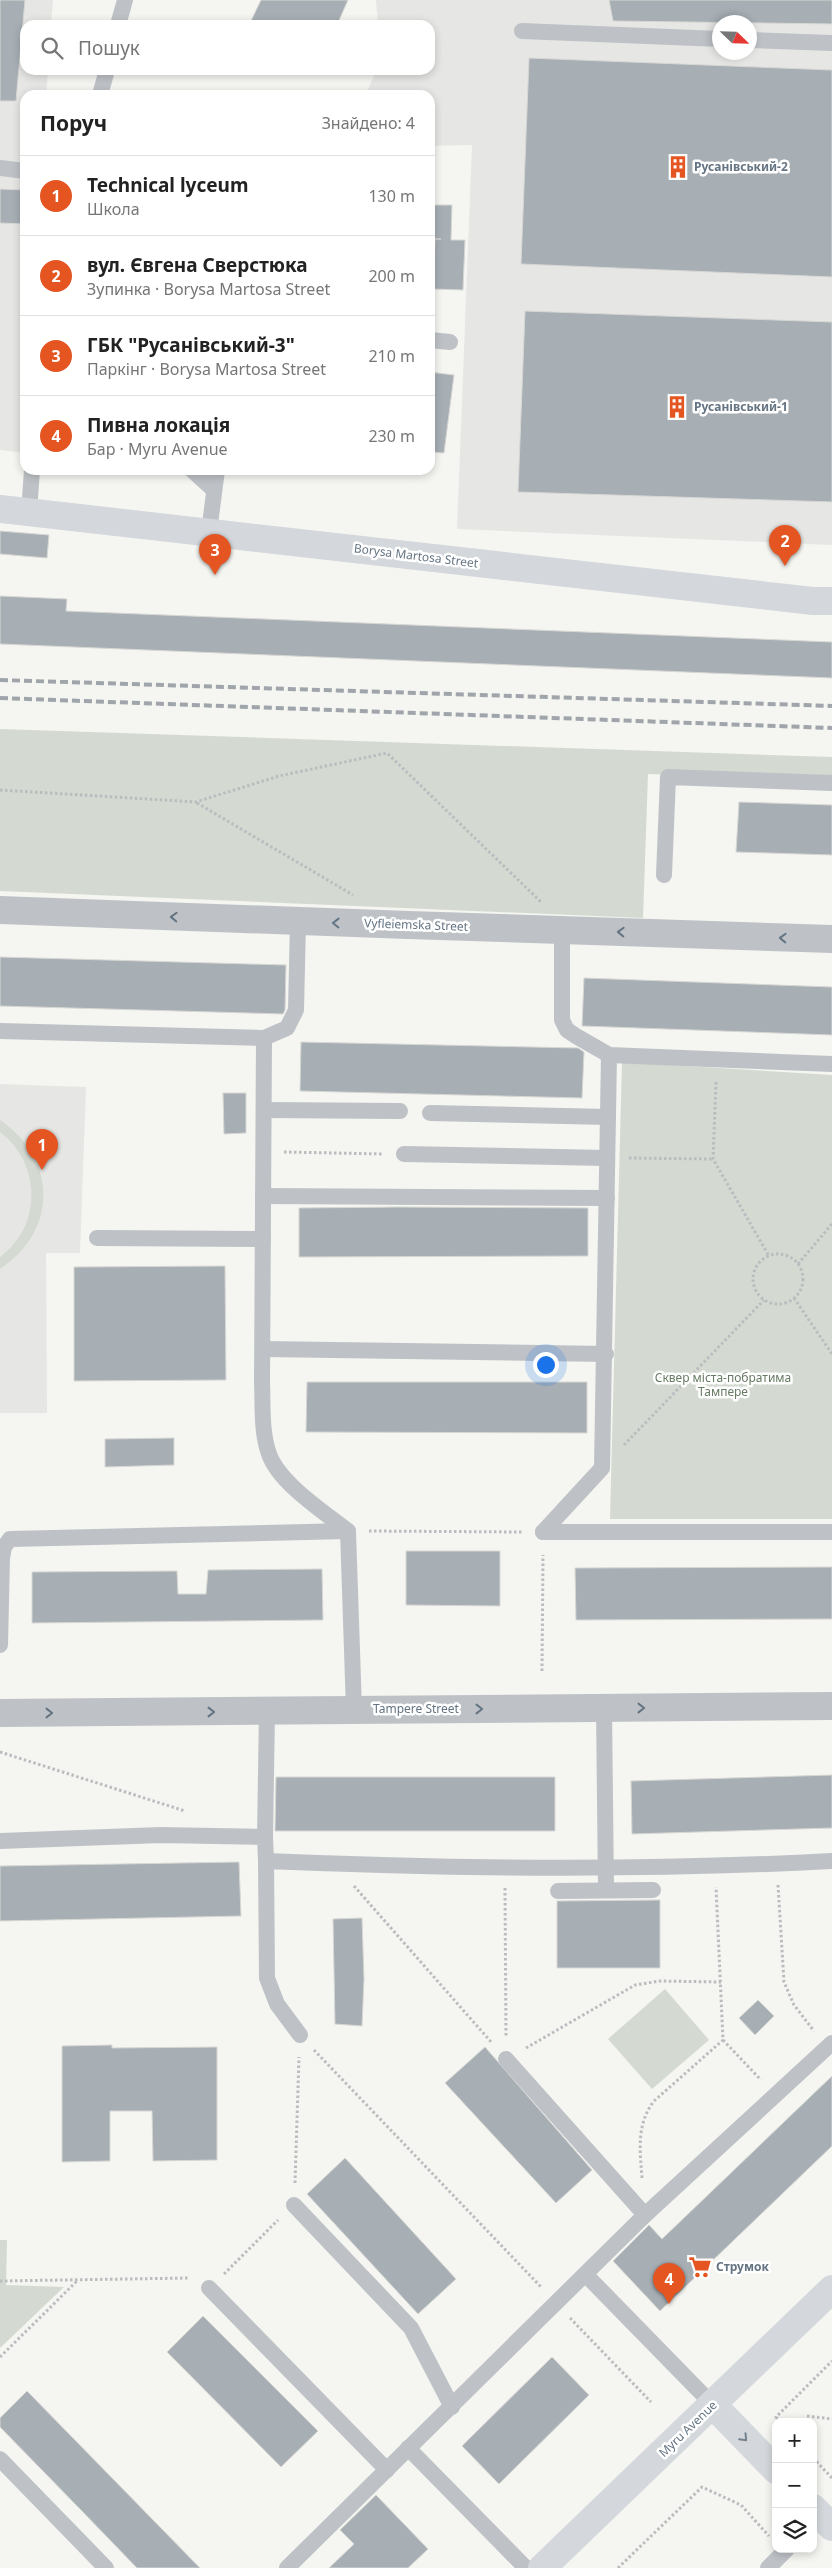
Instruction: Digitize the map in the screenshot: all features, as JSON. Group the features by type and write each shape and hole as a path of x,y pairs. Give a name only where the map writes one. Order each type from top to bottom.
{"main road":[{"name":"Borysa Martosa Street","path":"0,509 813,601 832,601"},
{"name":"Myru Avenue","path":"542,2568 832,2289"},
{"path":"713,2405 772,2466"}],"street":[{"name":"Vyfleiemska Street","path":"0,910 298,922 832,939"},
{"name":"Tampere Street","path":"0,1713 832,1706"}],"lane":[{"path":"120,20 126,0"},
{"path":"522,31 712,39"},
{"path":"757,40 832,43"},
{"path":"101,90 106,75"},
{"path":"0,168 20,170"},
{"path":"435,340 450,342"},
{"path":"29,512 32,475"},
{"path":"198,475 214,490"},
{"path":"209,532 216,475"},
{"path":"664,875 668,776 832,783"},
{"path":"0,1031 264,1038 287,1028 296,1010 298,922"},
{"path":"562,930 562,1020 567,1030 609,1055 832,1064"},
{"path":"264,1038 263,1349 265,1438 269,1455 285,1480 348,1531 354,1710"},
{"path":"543,1532 602,1468 606,1354 606,1158 609,1055"},
{"path":"264,1110 400,1111"},
{"path":"430,1112 608,1117"},
{"path":"404,1154 606,1158"},
{"path":"263,1196 606,1198"},
{"path":"97,1238 263,1239"},
{"path":"263,1349 606,1354"},
{"path":"0,1646 2,1558 4,1547 10,1539 348,1531"},
{"path":"543,1532 832,1532"},
{"path":"604,1708 606,1890"},
{"path":"267,1711 265,1837 268,1978 277,2004 300,2035"},
{"path":"0,1841 161,1836 265,1837"},
{"path":"266,1861 505,1868 716,1866 832,1861"},
{"path":"558,1891 653,1890"},
{"path":"287,2568 557,2304 645,2215 830,2045"},
{"path":"506,2059 645,2215"},
{"path":"294,2205 411,2328 452,2407"},
{"path":"586,2275 713,2405"},
{"path":"209,2288 387,2470"},
{"path":"408,2448 526,2568"},
{"path":"0,2459 106,2568"},
{"path":"768,2568 783,2553"}],"path":[{"path":"0,790 196,802 279,776 387,753 543,904"},
{"path":"196,802 357,897"},
{"path":"717,1059 713,1159 769,1256"},
{"path":"264,1151 404,1154"},
{"path":"606,1158 713,1159"},
{"path":"798,1264 832,1224"},
{"path":"769,1256 786,1256 798,1264 803,1280 799,1292 794,1298 778,1304 764,1300 754,1286 753,1278 756,1267 769,1256"},
{"path":"794,1298 832,1354"},
{"path":"602,1468 764,1300"},
{"path":"348,1531 543,1532 542,1671"},
{"path":"0,1752 189,1813"},
{"path":"334,1864 506,2059"},
{"path":"777,1864 784,1982 794,2005 830,2045"},
{"path":"716,1866 723,2040 776,2095"},
{"path":"505,1868 506,2059"},
{"path":"506,2059 635,1985 660,1981 721,1982"},
{"path":"0,2281 190,2278 202,2281 209,2288 294,2205 300,2035"},
{"path":"300,2035 651,2402"},
{"path":"645,2215 640,2140 647,2111 654,2101 723,2040"},
{"path":"0,2357 78,2280"},
{"path":"777,2418 832,2361"},
{"path":"807,2416 832,2419"},
{"path":"817,2462 832,2478"},
{"path":"618,2568 702,2487 740,2504 772,2538"}],"shaded area":[{"path":"0,0 53,0 51,20 20,20 20,75 48,75 46,90 20,90 20,452 0,450"},
{"path":"376,0 832,0 832,545 457,529 472,145 435,146 435,90 368,90 374,75 435,75 435,20 378,20"},
{"path":"0,1084 86,1087 80,1253 46,1253 47,1413 0,1413"}],"green space":[{"path":"0,729 832,757 832,780 648,774 643,918 0,891"},
{"name":"Сквер міста-побратима Тампере","path":"622,1062 832,1075 832,1519 610,1519"},
{"path":"0,1120 19,1136 32,1154 41,1174 44,1194 41,1215 33,1235 19,1253 0,1269 0,1257 14,1244 24,1229 30,1212 31,1194 29,1177 23,1160 14,1145 0,1132"},
{"path":"665,1989 709,2040 652,2089 608,2039"},
{"path":"0,2240 7,2240 6,2285 64,2287 0,2348"}],"building":[{"path":"0,0 25,0 23,20 20,20 20,56 16,101 0,101"},
{"path":"261,0 348,0 339,20 251,20"},
{"path":"609,0 832,0 832,24 757,23 757,15 712,15 712,22 613,21"},
{"name":"Русанівський-2","path":"529,58 832,70 832,277 521,264"},
{"path":"0,189 20,190 20,224 0,223"},
{"path":"435,205 452,205 451,240 465,240 463,290 435,289"},
{"name":"Русанівський-1","path":"525,311 832,322 832,502 518,492"},
{"path":"435,373 454,375 444,453 435,452"},
{"path":"0,531 49,535 47,558 0,554"},
{"path":"0,596 67,599 66,611 832,642 832,678 0,644"},
{"path":"739,802 832,805 832,855 736,852"},
{"path":"0,957 286,965 285,1010 283,1014 0,1006"},
{"path":"584,978 832,987 832,1035 582,1026"},
{"path":"301,1042 578,1048 584,1052 582,1098 300,1091"},
{"path":"223,1093 246,1093 246,1133 224,1134"},
{"path":"299,1208 588,1208 588,1256 299,1257"},
{"path":"225,1266 226,1380 74,1381 74,1267"},
{"path":"307,1382 587,1382 587,1433 306,1432"},
{"path":"174,1438 174,1465 105,1467 105,1439"},
{"path":"406,1551 500,1551 500,1606 406,1605"},
{"path":"832,1567 832,1619 576,1620 575,1568"},
{"path":"322,1569 323,1620 32,1623 32,1572 177,1571 178,1594 206,1594 208,1570"},
{"path":"832,1775 832,1828 632,1834 631,1781"},
{"path":"276,1777 555,1777 555,1831 275,1831"},
{"path":"239,1862 241,1916 0,1921 0,1866"},
{"path":"660,1900 660,1968 557,1968 557,1901"},
{"path":"362,1918 364,1979 362,2026 335,2024 333,1919"},
{"path":"758,2000 774,2016 755,2035 739,2018"},
{"path":"112,2045 112,2048 217,2047 217,2160 153,2161 152,2111 110,2111 110,2161 62,2162 62,2046"},
{"path":"485,2047 592,2170 556,2203 445,2083"},
{"path":"832,2076 832,2146 660,2311 613,2261 649,2225 662,2239"},
{"path":"345,2158 456,2279 418,2314 307,2194"},
{"path":"203,2316 318,2431 281,2467 167,2352"},
{"path":"552,2357 589,2395 499,2484 462,2446"},
{"path":"27,2391 200,2568 137,2568 0,2427 0,2418"},
{"path":"376,2495 428,2549 408,2568 329,2568 354,2544 340,2530"}],"railway":[{"path":"0,680 832,706"},
{"path":"0,698 832,728"}],"place":[{"name":"Русанівський-2","path":"678,167"},
{"name":"Русанівський-1","path":"677,407"},
{"name":"вул. Євгена Сверстюка","path":"785,566"},
{"name":"ГБК \"Русанівський-3\"","path":"215,575"},
{"name":"Technical lyceum","path":"42,1170"},
{"name":"Струмок","path":"700,2267"},
{"name":"Пивна локація","path":"669,2304"}]}
